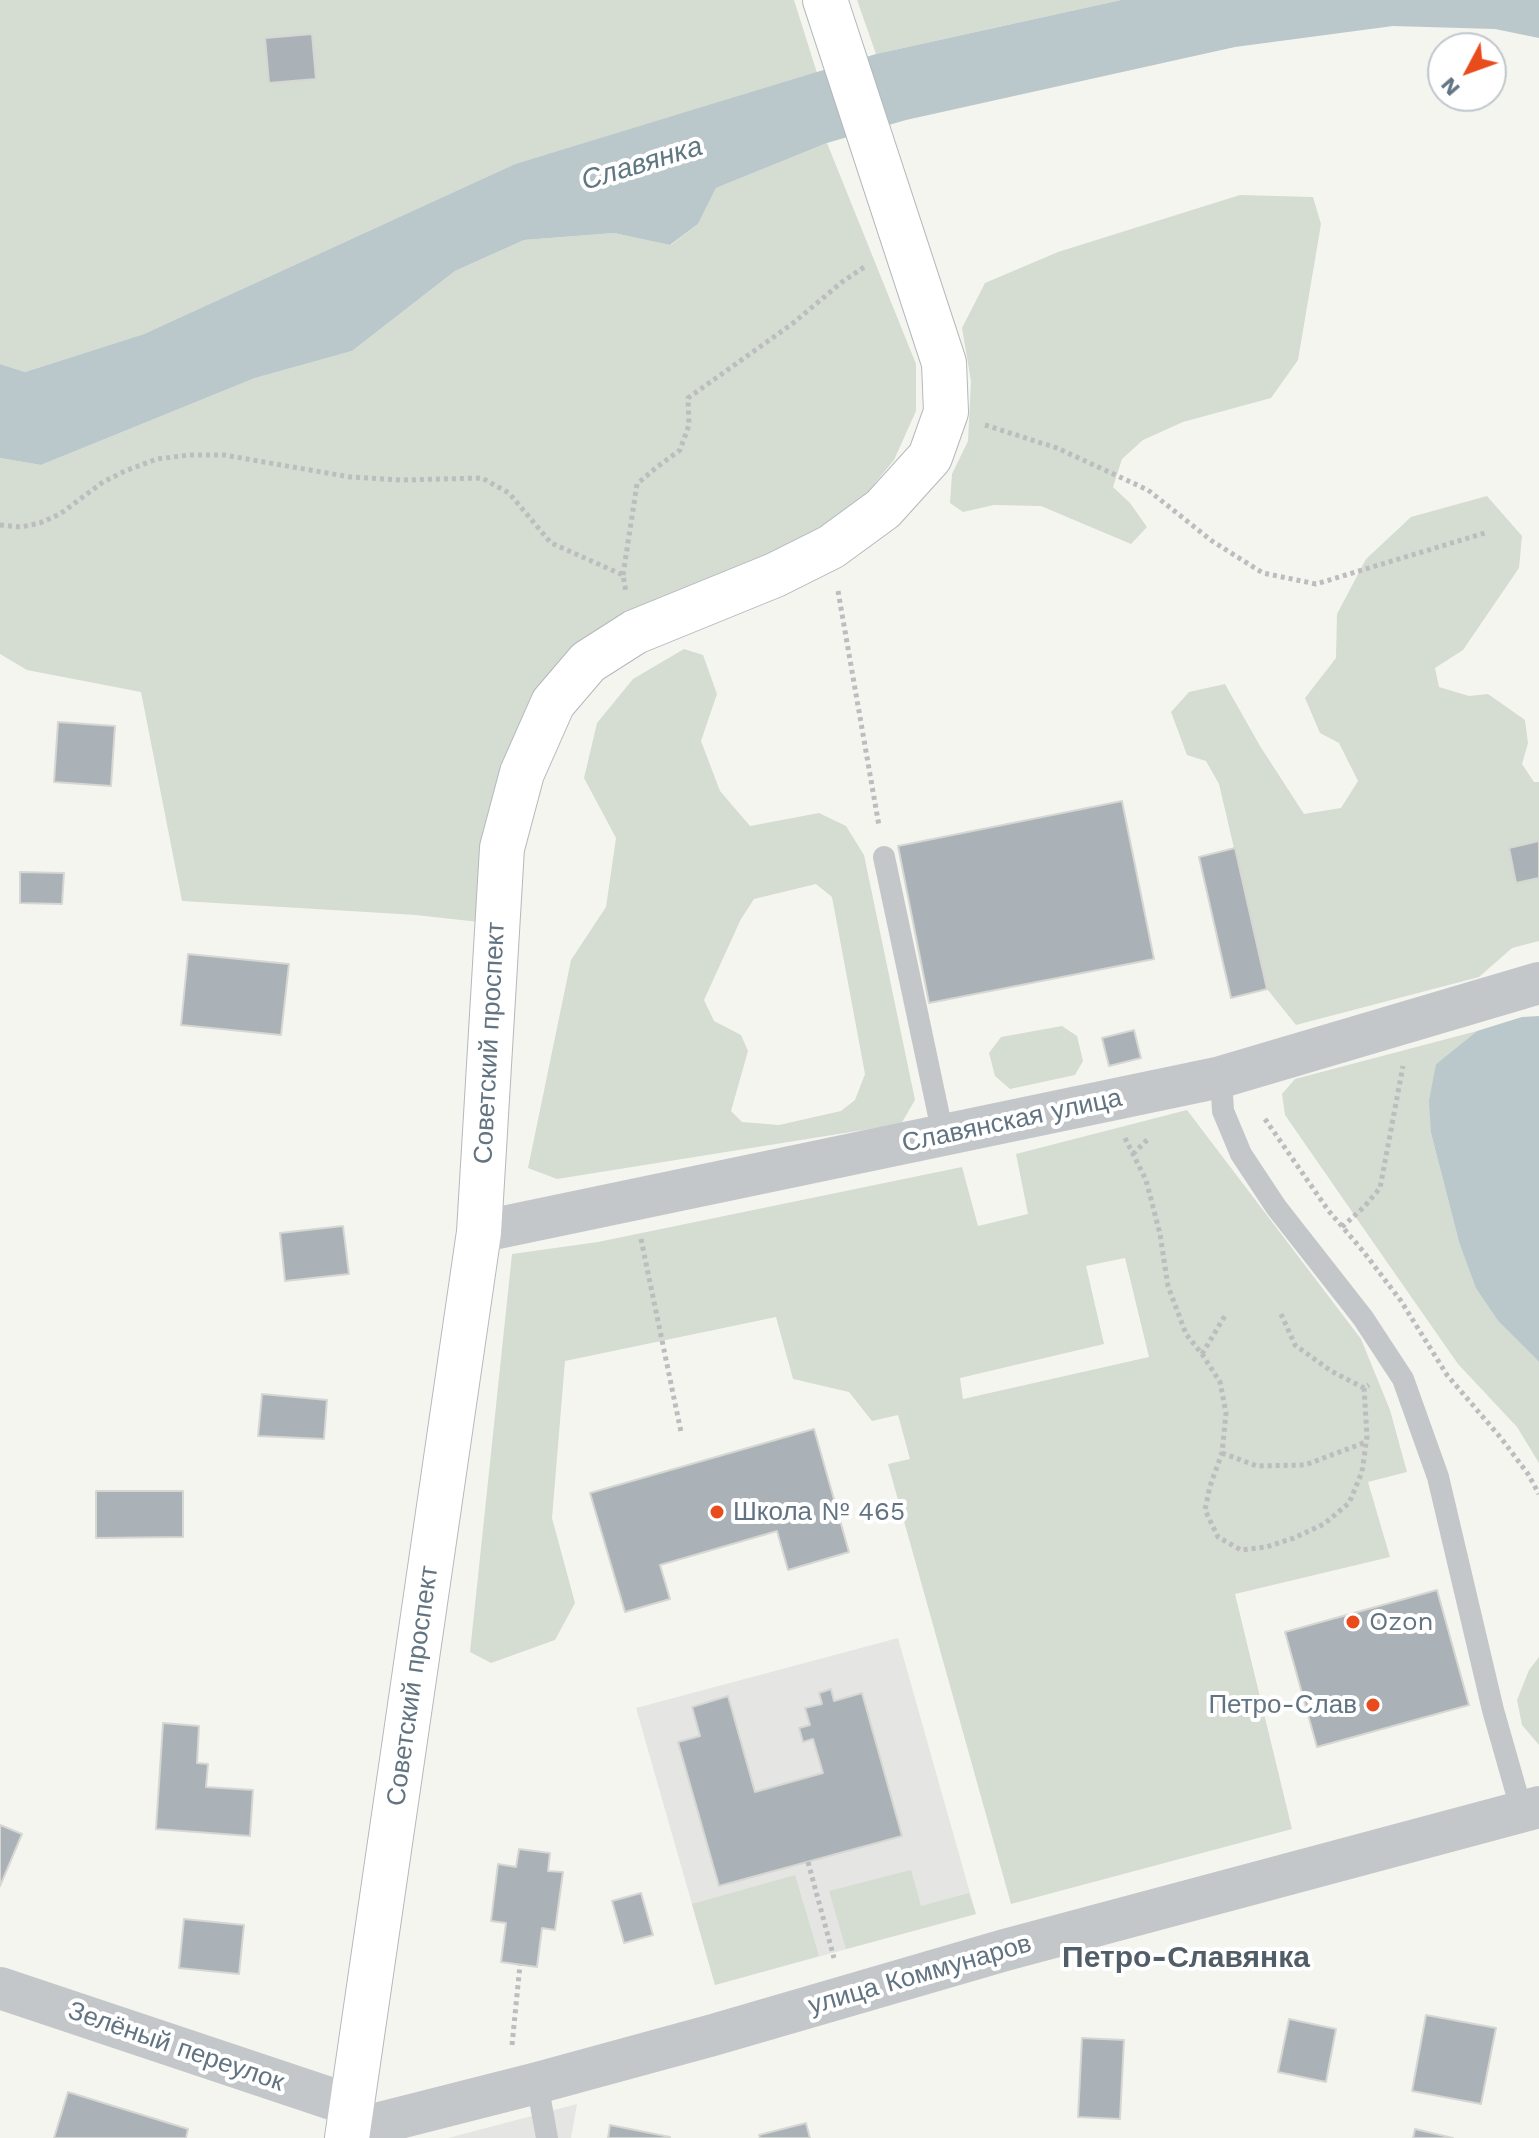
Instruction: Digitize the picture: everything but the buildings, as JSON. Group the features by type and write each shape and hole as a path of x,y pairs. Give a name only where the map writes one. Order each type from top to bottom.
{"street":[{"name":"Советский проспект","path":"352,2128 479,1232 502,848 522,773 553,703 588,662 635,632 775,575 831,547 883,509 930,457 946,412 944,363 825,0"},
{"name":"Славянская улица","path":"479,1232 1221,1077 1539,983"},
{"name":"улица Коммунаров","path":"352,2128 713,2035 1005,1950 1531,1810"},
{"name":"Зелёный переулок","path":"0,1988 352,2128"}],"lane":[{"path":"884,857 943,1135"},
{"path":"1221,1077 1223,1111 1241,1154 1276,1207 1363,1318 1403,1379 1438,1477 1493,1710 1531,1810"},
{"path":"523,2086 547,2138"}],"path":[{"path":"635,632 623,575 637,484 680,450 689,425 688,398 903,239"},
{"path":"946,412 1057,448 1148,490 1212,541 1263,573 1316,584 1488,532"},
{"path":"0,525 21,527 40,523 60,514 103,482 157,459 224,455 350,477 401,480 482,478 509,493 551,543 623,575"},
{"path":"831,547 884,857"},
{"path":"1342,1227 1380,1188 1405,1054"},
{"path":"1106,1101 1146,1180 1160,1234 1168,1286 1186,1334 1220,1382 1226,1413 1222,1453 1205,1510 1218,1537 1241,1550 1266,1547 1324,1524 1349,1503 1362,1472 1366,1442 1364,1388"},
{"path":"633,1199 681,1432"},
{"path":"1202,1354 1226,1314"},
{"path":"1281,1314 1295,1345 1331,1371 1364,1388"},
{"path":"1364,1388 1394,1365"},
{"path":"1222,1453 1257,1466 1305,1465 1366,1442"},
{"path":"808,1862 844,1996"},
{"path":"520,1965 523,2086"}],"shaded area":[{"path":"0,0 794,0 817,73 515,164 144,334 25,372 0,364"},
{"path":"857,0 1121,0 876,54"},
{"path":"827,143 916,364 916,411 894,460 858,504 825,535 691,594 513,743 486,821 480,859 479,922 416,915 182,901 141,692 27,670 0,654 0,458 41,465 255,378 352,351 455,271 524,240 614,233 671,245 698,224 716,188"},
{"path":"1240,195 1313,197 1321,224 1298,360 1271,398 1183,422 1143,440 1122,459 1113,487 1130,503 1147,527 1131,544 1041,506 994,505 963,512 950,503 952,474 968,441 971,381 962,328 985,283 1058,252"},
{"path":"1487,496 1522,536 1519,568 1463,650 1435,668 1439,687 1469,696 1488,694 1525,720 1528,743 1522,764 1534,782 1539,782 1539,941 1512,948 1479,977 1296,1025 1267,989 1219,784 1206,761 1187,755 1171,712 1189,692 1225,684 1304,814 1341,808 1358,781 1339,743 1320,733 1305,698 1336,658 1337,614 1366,559 1411,517"},
{"path":"684,649 703,655 717,694 701,741 720,791 750,826 819,813 846,826 864,855 915,1100 901,1124 557,1179 528,1168 571,960 606,907 616,838 584,778 597,723 633,679","holes":["816,884 832,897 865,1074 855,1100 841,1111 779,1125 742,1122 731,1111 748,1051 741,1035 714,1021 704,1000 741,919 754,899"]},
{"path":"1062,1026 1077,1036 1083,1061 1075,1075 1010,1089 995,1076 989,1053 1001,1037"},
{"path":"1477,1031 1436,1064 1431,1133 1459,1242 1499,1322 1539,1362 1539,1463 1517,1427 1458,1364 1285,1115 1282,1094 1295,1079"},
{"path":"1187,1110 1361,1339 1390,1410 1407,1472 1368,1482 1390,1557 1235,1594 1292,1829 1011,1904 888,1464 910,1459 898,1415 872,1421 849,1392 793,1379 776,1317 565,1361 552,1518 575,1603 555,1640 491,1663 470,1652 512,1254 598,1242 962,1167 978,1226 1028,1214 1016,1154","holes":["1125,1258 1149,1357 963,1399 960,1378 1104,1344 1086,1266"]},
{"path":"898,1638 976,1914 715,1985 636,1708"},
{"path":"1539,1657 1539,1745 1522,1725 1517,1700 1529,1670"},
{"path":"911,1870 921,1906 969,1893 976,1914 846,1949 829,1891"},
{"path":"795,1875 819,1956 715,1985 692,1904"},
{"path":"577,2104 571,2138 448,2138"}],"water":[{"name":"Славянка","path":"1121,0 1539,0 1539,38 1495,29 1393,26 1235,47 906,120 827,143 716,188 698,224 670,245 614,233 524,240 455,271 352,351 255,378 41,465 0,458 0,364 25,372 144,334 515,164 876,54"},
{"path":"1539,1016 1539,1362 1499,1322 1476,1288 1459,1242 1431,1133 1429,1101 1436,1064 1477,1031 1522,1017"}],"place":[{"name":"Школа № 465","path":"717,1512"},
{"name":"Ozon","path":"1353,1622"},
{"name":"Петро-Слав","path":"1373,1705"}],"district":[{"name":"Петро-Славянка","path":"1186,1958"}]}
